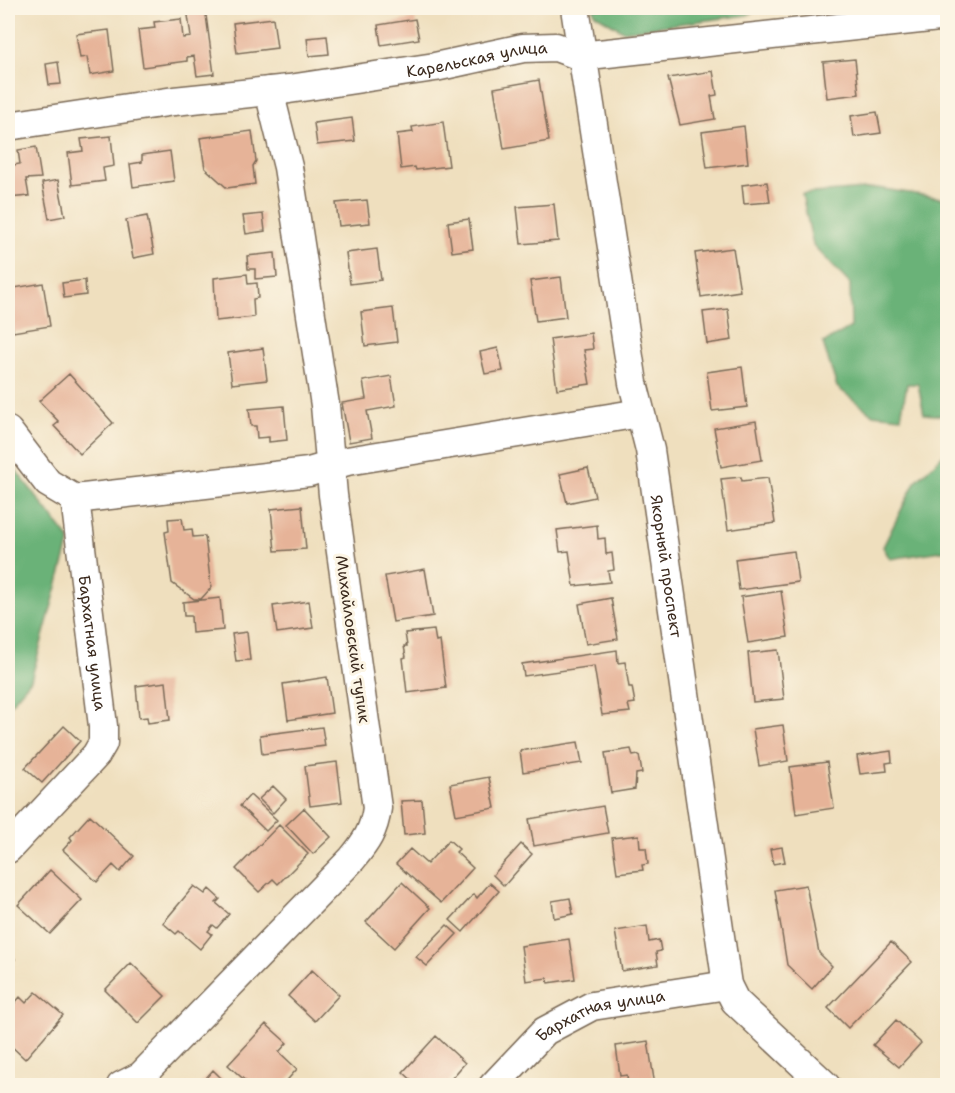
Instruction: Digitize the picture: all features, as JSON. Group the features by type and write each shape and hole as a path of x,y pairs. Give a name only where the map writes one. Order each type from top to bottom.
{"street":[{"name":"Якорный проспект","path":"575,8 580,56 640,413 652,461 727,985 735,1001 826,1086"},
{"name":"Карельская улица","path":"8,126 174,101 269,91 435,67 523,48 556,47 580,56 948,16"},
{"name":"Михайловский тупик","path":"121,1086 141,1076 352,859 371,837 377,808 330,466 325,405 288,167 269,91"},
{"path":"8,431 48,483 75,499 309,472 347,460 640,413"},
{"name":"Бархатная улица","path":"8,849 96,755 103,743 103,726 75,499"},
{"name":"Бархатная улица","path":"493,1086 545,1031 592,1006 727,985"}],"green space":[{"path":"593,8 764,8 747,15 623,31 595,14"},
{"path":"877,188 947,199 947,416 924,414 918,384 907,384 901,417 872,414 837,387 823,343 851,327 850,284 813,245 802,194"},
{"path":"947,451 947,550 890,559 883,547 915,482"},
{"path":"8,460 70,540 31,680 8,707"}],"building":[{"path":"187,8 205,8 214,74 197,76 194,56 187,57 187,61 143,67 138,30 155,28 154,22 181,19 183,38 191,37"},
{"path":"273,18 277,48 237,53 233,23"},
{"path":"415,19 419,39 381,45 378,25"},
{"path":"109,30 114,71 90,75 87,57 80,58 76,34"},
{"path":"327,36 329,54 309,56 307,38"},
{"path":"855,59 859,94 827,98 823,62"},
{"path":"58,62 61,84 49,85 46,64"},
{"path":"713,71 717,95 711,96 715,119 680,125 668,78"},
{"path":"539,80 549,141 504,149 494,88"},
{"path":"877,112 881,133 854,137 851,116"},
{"path":"352,118 355,141 317,145 314,123"},
{"path":"443,122 449,166 416,170 415,167 401,169 397,134 413,132 412,127"},
{"path":"744,126 748,163 707,168 702,132"},
{"path":"252,131 256,161 253,166 255,184 227,188 205,168 200,138"},
{"path":"111,136 114,166 103,168 105,181 72,185 68,153 83,151 81,139"},
{"path":"36,147 41,178 26,179 29,196 8,198 8,166 20,164 18,150"},
{"path":"170,151 174,181 133,187 130,164 142,162 142,155"},
{"path":"58,180 65,216 49,219 42,183"},
{"path":"767,182 770,202 744,204 742,185"},
{"path":"367,200 370,223 339,226 336,203"},
{"path":"554,204 558,241 521,244 517,207"},
{"path":"263,214 265,231 246,234 243,216"},
{"path":"147,216 154,254 133,258 126,220"},
{"path":"469,219 473,249 452,252 448,222"},
{"path":"733,248 740,291 701,297 695,253"},
{"path":"377,249 381,280 350,284 346,253"},
{"path":"275,253 277,277 255,279 255,269 248,269 247,256"},
{"path":"247,274 248,284 257,283 258,298 253,299 254,317 216,321 214,278"},
{"path":"561,277 566,317 536,321 530,281"},
{"path":"85,280 86,295 64,298 62,283"},
{"path":"43,283 50,326 13,332 8,289"},
{"path":"393,308 397,342 365,346 361,312"},
{"path":"728,309 732,340 707,344 703,312"},
{"path":"591,333 593,349 584,350 590,384 557,389 550,339"},
{"path":"263,348 267,380 232,384 228,353"},
{"path":"498,348 503,371 485,374 480,352"},
{"path":"742,367 747,407 712,411 707,372"},
{"path":"69,374 113,423 80,454 54,426 59,422 39,401"},
{"path":"391,376 396,406 367,411 372,438 349,442 342,403 366,399 363,381"},
{"path":"284,406 287,440 269,442 269,437 257,438 256,426 251,426 249,409"},
{"path":"756,421 762,460 721,467 714,428"},
{"path":"588,468 595,497 567,503 560,474"},
{"path":"741,477 742,481 768,478 775,523 728,530 721,479"},
{"path":"302,506 306,549 275,551 271,509"},
{"path":"182,518 184,530 192,529 193,537 205,536 211,588 201,599 194,599 172,583 165,532 169,531 168,519"},
{"path":"597,525 598,539 605,538 606,554 612,553 614,570 608,571 610,582 574,586 569,551 560,552 557,530"},
{"path":"794,551 798,582 739,590 735,559"},
{"path":"425,569 433,616 393,622 385,576"},
{"path":"781,591 788,637 748,643 741,597"},
{"path":"220,598 223,630 192,633 191,616 184,616 183,602"},
{"path":"611,598 618,639 586,644 579,604"},
{"path":"309,601 313,628 277,633 273,606"},
{"path":"434,630 436,642 440,641 446,688 407,693 403,658 406,657 404,646 407,646 405,633"},
{"path":"247,632 250,660 236,661 232,634"},
{"path":"617,650 618,663 625,662 629,687 632,687 635,703 628,704 630,712 602,715 594,666 524,676 522,664"},
{"path":"778,650 784,699 753,702 748,653"},
{"path":"327,677 332,713 288,720 283,684"},
{"path":"166,682 170,720 148,723 147,717 139,718 136,686"},
{"path":"783,725 788,761 759,766 753,729"},
{"path":"64,726 80,741 42,783 25,768"},
{"path":"322,727 325,746 262,754 260,735"},
{"path":"578,742 582,763 523,772 520,751"},
{"path":"631,749 633,756 639,755 642,773 636,774 635,789 611,793 605,753"},
{"path":"891,751 892,762 886,763 887,771 860,774 857,756"},
{"path":"337,762 342,802 310,806 305,766"},
{"path":"827,762 834,808 796,814 790,767"},
{"path":"489,777 495,808 456,815 450,784"},
{"path":"273,786 286,799 273,813 259,799"},
{"path":"250,795 277,820 266,831 240,806"},
{"path":"422,800 425,833 404,835 401,801"},
{"path":"603,806 608,833 534,846 529,819"},
{"path":"304,808 331,837 313,854 286,825"},
{"path":"90,815 134,856 120,872 113,865 97,882 63,850 72,840 70,837"},
{"path":"279,825 308,854 278,884 273,879 259,892 236,869"},
{"path":"639,835 640,848 646,848 648,864 642,865 643,870 617,873 612,838"},
{"path":"449,840 459,849 456,852 473,868 441,903 396,864 410,849 427,864"},
{"path":"521,844 532,854 504,886 493,875"},
{"path":"782,847 785,862 773,864 770,849"},
{"path":"50,870 82,900 50,934 18,905"},
{"path":"402,882 430,908 394,948 366,922"},
{"path":"490,883 499,891 463,932 450,920 474,894 477,898"},
{"path":"806,885 819,953 832,966 812,989 787,965 775,890"},
{"path":"194,886 205,894 209,889 220,899 216,903 229,914 217,928 213,925 208,931 212,934 200,949 179,931 176,934 163,923"},
{"path":"570,898 573,914 554,918 552,901"},
{"path":"447,925 457,934 427,966 416,957"},
{"path":"647,926 649,942 659,940 661,951 656,952 658,965 622,971 615,931"},
{"path":"569,939 575,979 548,983 547,978 526,981 521,946"},
{"path":"891,942 912,962 848,1028 828,1008"},
{"path":"8,952 15,959 8,967"},
{"path":"131,963 165,996 138,1023 105,990"},
{"path":"312,970 339,995 315,1021 288,996"},
{"path":"36,992 63,1015 25,1059 8,1043 8,1004 9,1002 13,1005 20,997 26,1003"},
{"path":"896,1020 921,1043 899,1067 873,1045"},
{"path":"266,1024 287,1043 279,1052 297,1069 282,1086 251,1086 228,1065"},
{"path":"436,1036 465,1063 445,1086 418,1086 403,1072"},
{"path":"648,1041 655,1086 628,1086 627,1075 620,1076 616,1046"},
{"path":"213,1070 229,1086 199,1086"}]}
